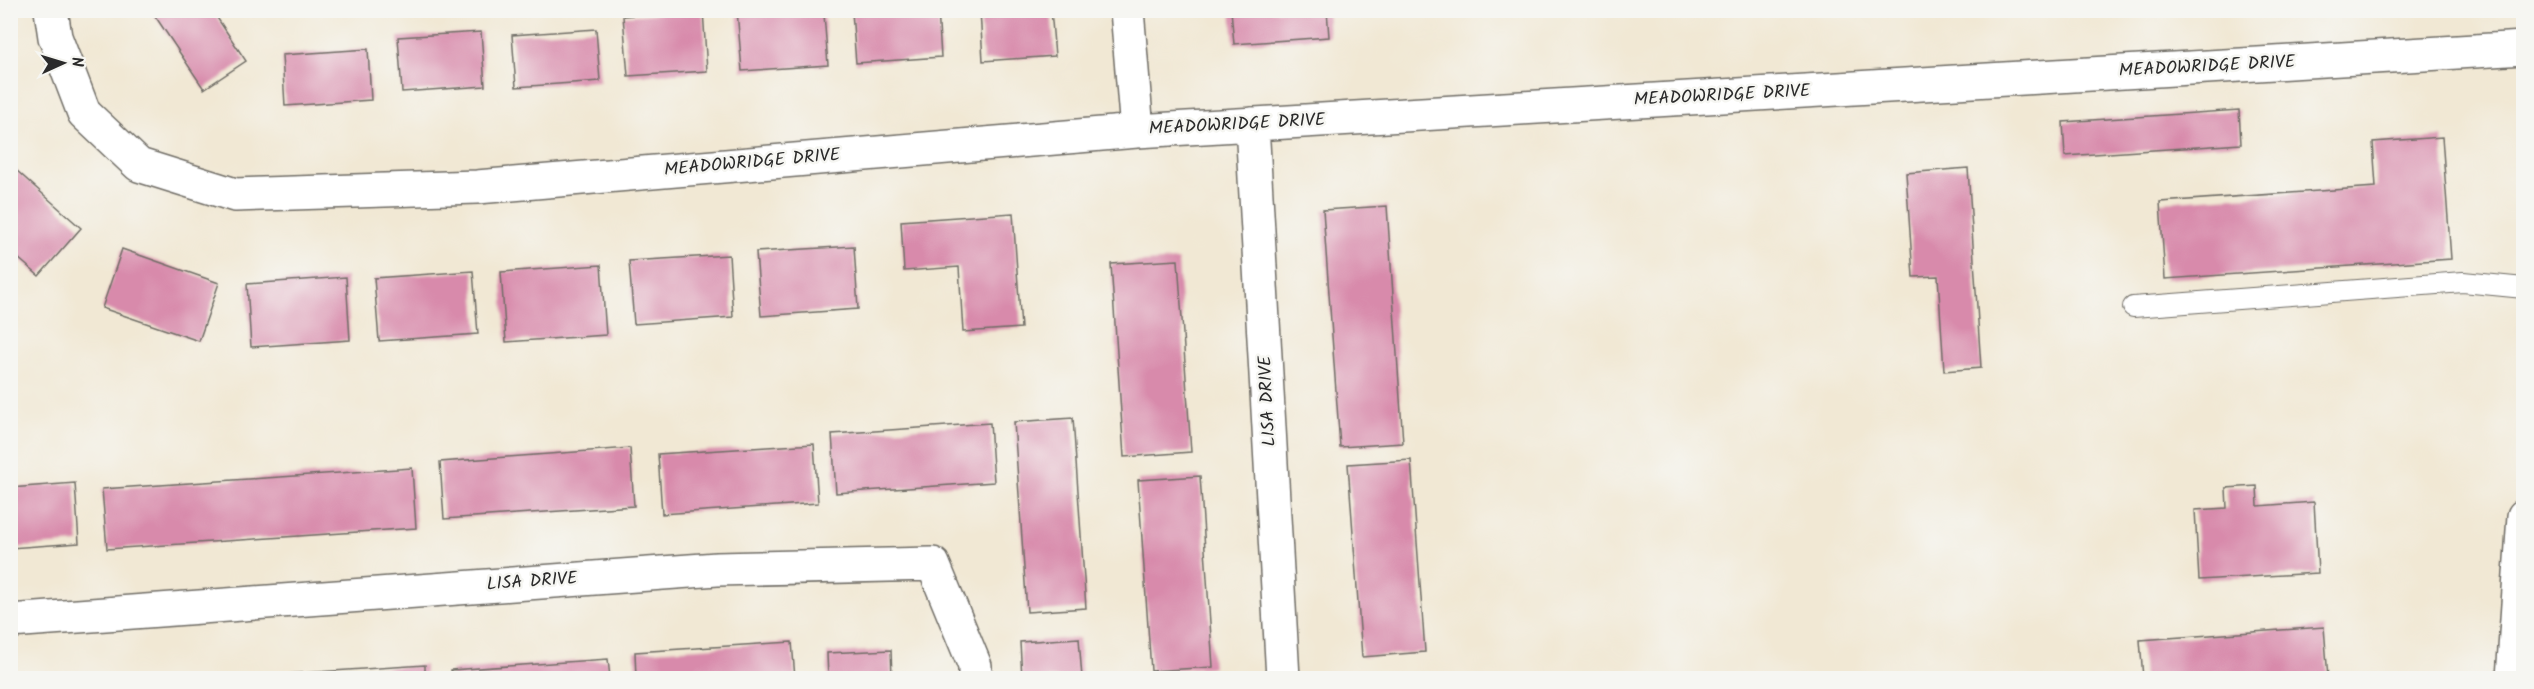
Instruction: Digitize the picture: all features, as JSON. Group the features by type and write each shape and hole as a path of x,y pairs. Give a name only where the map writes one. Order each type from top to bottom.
{"street":[{"name":"MEADOWRIDGE DRIVE","path":"51,10 55,37 84,113 139,165 235,195 477,187 1137,131 2523,48"},
{"path":"1127,10 1137,131"},
{"name":"LISA DRIVE","path":"1252,124 1283,678"},
{"path":"2513,678 2523,516"},
{"name":"LISA DRIVE","path":"10,621 717,569 933,564 975,666 975,678"}],"lane":[{"path":"2133,307 2463,282 2523,288"}],"building":[{"path":"151,10 212,10 246,61 204,89"},
{"path":"703,10 707,71 628,76 623,16"},
{"path":"737,10 797,10 797,16 824,14 828,65 742,71"},
{"path":"938,10 941,57 856,63 852,12"},
{"path":"980,10 1051,10 1055,56 983,61"},
{"path":"1231,10 1327,10 1329,37 1234,44"},
{"path":"596,29 600,81 516,87 512,35"},
{"path":"481,32 485,86 402,92 398,37"},
{"path":"368,49 371,100 285,106 282,55"},
{"path":"2239,110 2241,144 2065,156 2063,122"},
{"path":"2442,137 2451,259 2165,279 2160,202 2376,187 2373,142"},
{"path":"1968,168 1981,368 1944,371 1938,276 1913,277 1906,173"},
{"path":"16,170 81,228 39,276 10,251 10,176"},
{"path":"1387,206 1403,443 1340,447 1323,210"},
{"path":"1013,213 1021,328 963,332 959,267 904,271 901,221"},
{"path":"854,246 858,309 761,316 756,252"},
{"path":"122,249 219,283 199,341 102,308"},
{"path":"729,255 733,317 634,324 629,261"},
{"path":"1178,260 1191,452 1124,457 1111,264"},
{"path":"601,265 606,335 506,342 501,272"},
{"path":"473,271 478,334 379,341 374,278"},
{"path":"346,277 350,340 251,347 247,284"},
{"path":"1073,418 1086,608 1027,612 1014,422"},
{"path":"990,423 994,482 836,493 832,434"},
{"path":"814,444 818,503 662,514 658,454"},
{"path":"630,448 634,506 444,519 440,462"},
{"path":"1411,460 1425,652 1362,657 1348,464"},
{"path":"412,468 416,528 107,549 102,489"},
{"path":"1200,476 1213,667 1151,671 1138,480"},
{"path":"75,483 79,543 10,548 10,488"},
{"path":"2257,486 2258,506 2314,502 2318,573 2199,580 2195,510 2227,508 2226,488"},
{"path":"2324,627 2328,678 2143,678 2140,640"},
{"path":"1079,638 1082,678 1022,678 1020,642"},
{"path":"792,642 795,678 636,678 635,652"},
{"path":"891,650 892,678 828,678 827,653"},
{"path":"608,659 610,678 452,678 451,670"},
{"path":"425,665 425,678 240,678 240,677"}]}
